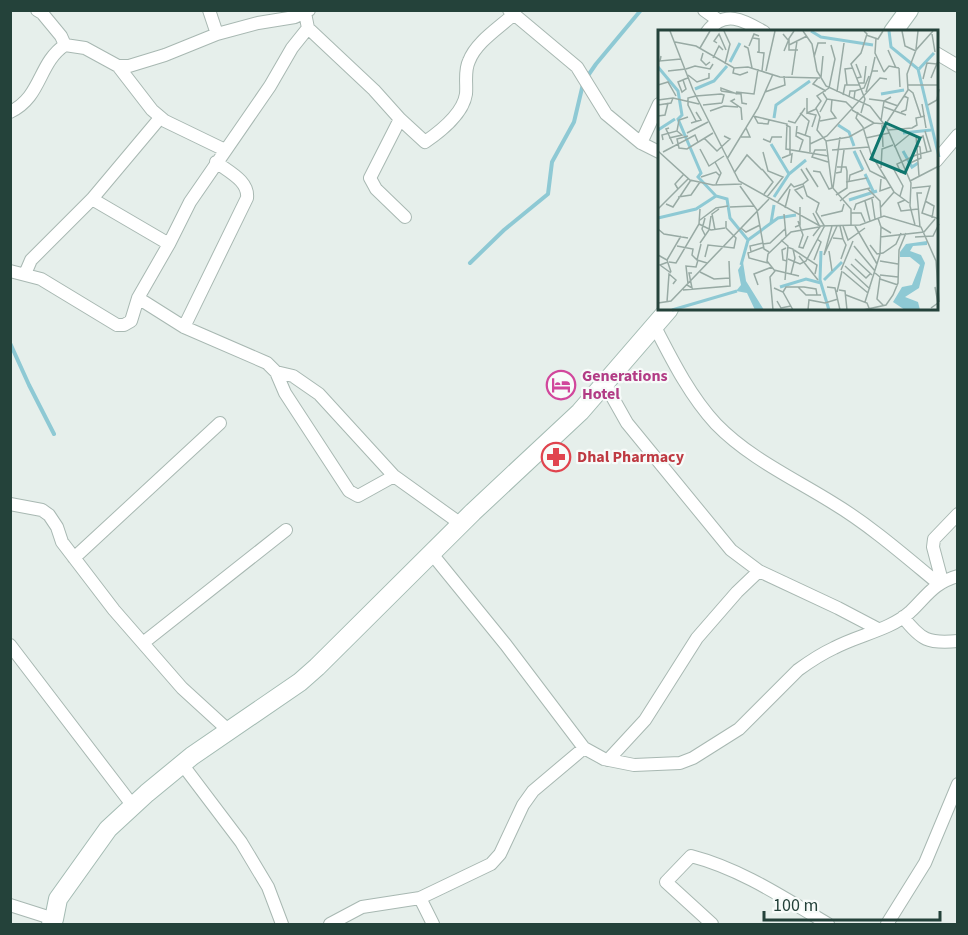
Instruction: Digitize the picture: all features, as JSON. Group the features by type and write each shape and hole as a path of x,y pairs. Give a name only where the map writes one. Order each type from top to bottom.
{"street":[{"path":"37,10 62,36 65,45"},
{"path":"209,10 217,34"},
{"path":"704,10 718,20"},
{"path":"897,30 909,10"},
{"path":"10,271 25,274 52,285 117,325 124,325 130,321 138,297 190,202 270,86 292,48 308,28 307,12 295,17 258,23 217,34 165,55 129,66 118,66"},
{"path":"308,28 425,142 438,134 462,106 466,93 466,70 469,61 476,49 512,12 577,67 606,114 641,143 658,152"},
{"path":"709,30 718,20 724,18 735,19 760,30"},
{"path":"10,112 25,103 33,93 50,57 65,45 85,48 118,66 160,118 225,150"},
{"path":"938,54 957,66"},
{"path":"641,143 658,106"},
{"path":"25,274 31,260 92,199 160,118"},
{"path":"400,119 370,178 376,189 405,217"},
{"path":"938,159 957,135"},
{"path":"184,327 247,198 248,190 245,184 216,162"},
{"path":"92,199 169,244"},
{"path":"138,297 184,327 267,363 276,372 285,393 349,491 357,496 394,476"},
{"path":"10,905 52,922 58,899 108,829 182,764 300,682 317,667 461,524 561,432 668,310"},
{"path":"655,327 678,372 714,422 733,440 756,457 835,504 940,582"},
{"path":"276,372 293,376 319,394 394,476 461,524"},
{"path":"605,384 627,423 731,550 759,571 878,629"},
{"path":"74,558 220,423"},
{"path":"10,504 42,510 49,515 57,527 62,542 114,610 182,688 228,730"},
{"path":"940,582 933,547 934,539 957,514"},
{"path":"143,643 286,530"},
{"path":"432,554 506,645 584,748 608,760 634,765 680,764 693,758 739,729 798,670 834,647 903,617 940,582 957,576"},
{"path":"608,760 645,720 697,638 759,571"},
{"path":"853,615 855,639"},
{"path":"903,617 916,634 936,643 957,641"},
{"path":"10,645 133,806"},
{"path":"330,924 362,907 420,898 491,864 500,854 523,805 533,791 584,748"},
{"path":"182,764 241,842 267,887 282,924"},
{"path":"887,924 925,862 957,784"},
{"path":"712,924 666,882 691,856 716,862 751,879 828,924"},
{"path":"420,898 433,924"}],"waterway":[{"path":"587,77 641,10"},
{"path":"470,263 504,230 548,194 552,162 574,122 583,84"},
{"path":"10,343 54,434"}],"place":[{"name":"Generations Hotel","path":"561,385"},
{"name":"Dhal Pharmacy","path":"556,457"}]}
